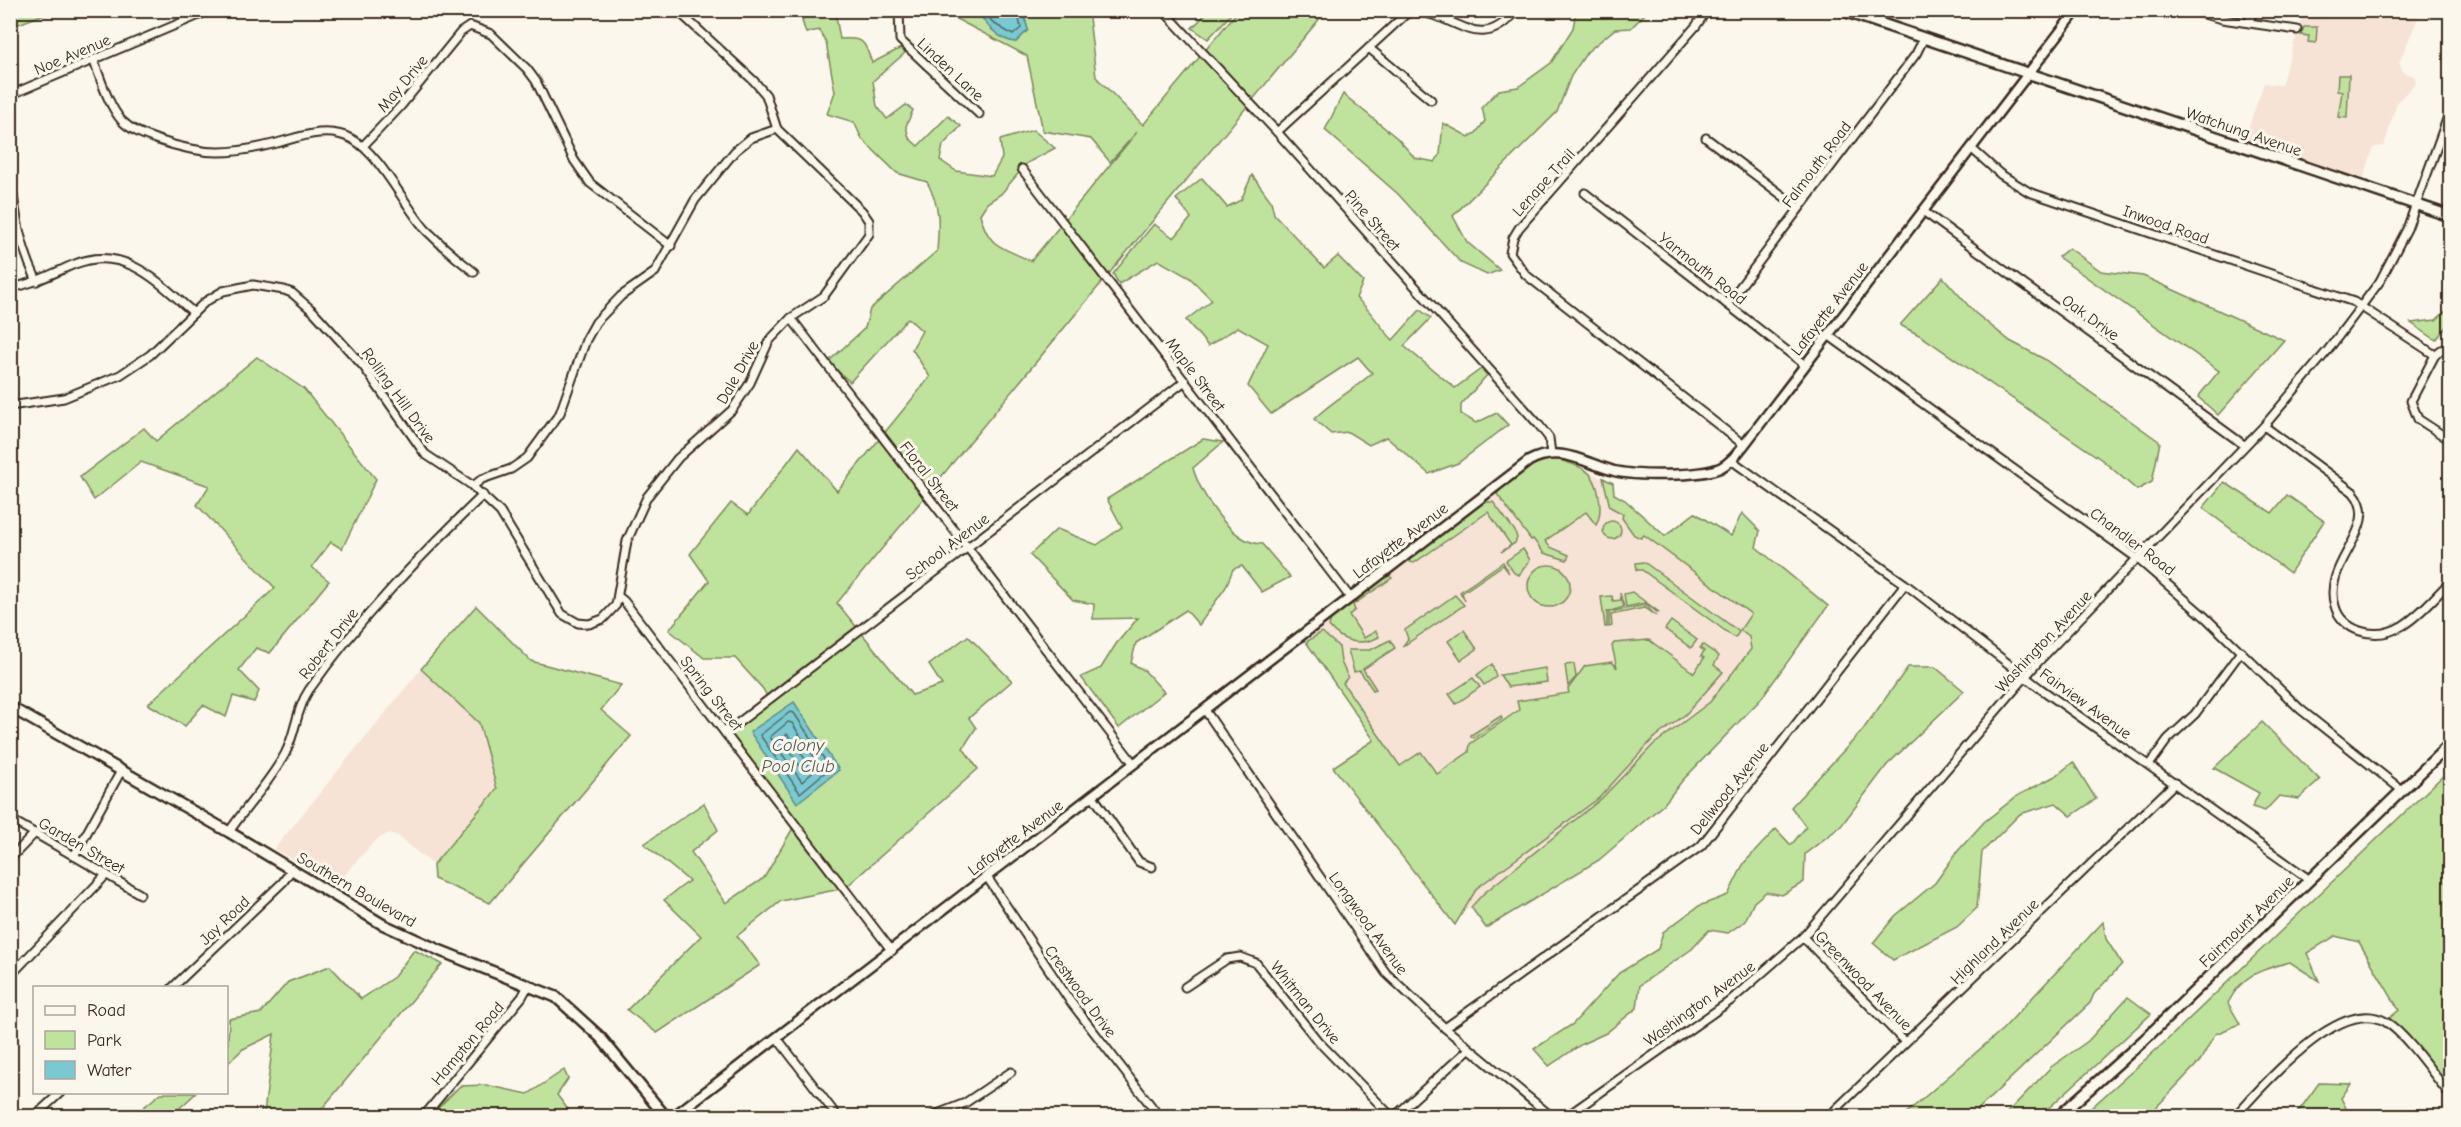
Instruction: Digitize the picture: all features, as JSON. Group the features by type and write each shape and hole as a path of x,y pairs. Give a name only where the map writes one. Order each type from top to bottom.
{"main road":[{"name":"Watchung Avenue","path":"1841,10 2451,216"},
{"name":"Southern Boulevard","path":"10,707 409,938 529,984 556,997 581,1016 665,1116"},
{"name":"Fairmount Avenue","path":"2059,1116 2105,1077 2451,744"}],"street":[{"name":"Noe Avenue","path":"10,94 211,10"},
{"name":"Dale Drive","path":"472,486 511,527 555,604 568,619 584,624 598,622 610,614 619,597 627,541 647,497 678,458 732,410 750,383 769,341 791,318 824,296 861,248 870,229 867,217 862,211 777,129 766,95 677,10"},
{"name":"Linden Lane","path":"899,10 900,40 979,114"},
{"name":"Pine Street","path":"1162,10 1277,132 1546,434 1551,442 1551,454"},
{"path":"1277,132 1406,14 1420,12 1487,32 1502,26 1516,10"},
{"name":"Lenape Trail","path":"1707,10 1696,26 1550,197 1519,228 1513,238 1510,253 1526,275 1744,446"},
{"path":"2062,10 2074,14"},
{"path":"2189,10 2222,20 2297,30"},
{"path":"2249,22 2253,10"},
{"name":"Lafayette Avenue","path":"674,1116 1205,710 1349,596 1529,461 1551,454 1576,457 1611,470 1640,475 1707,471 1720,468 1731,460 2074,14"},
{"name":"May Drive","path":"363,146 395,113 462,32 470,26 482,29 512,53 536,81 574,160 590,183 672,246"},
{"name":"Falmouth Road","path":"1727,304 1916,54 1924,38"},
{"path":"1369,48 1431,100"},
{"path":"93,59 122,121 138,133 172,145 193,151 229,154 326,132 341,134 363,146 426,229 474,272"},
{"name":"Washington Avenue","path":"1567,1116 1730,1001 1803,937 2026,677 2264,426 2362,307 2396,252 2451,111"},
{"path":"472,486 482,479 511,469 527,458 560,413 586,340 596,322 621,296 655,272 672,246 695,200 735,151 751,138 777,129"},
{"path":"1706,138 1799,208"},
{"name":"Inwood Road","path":"1971,148 2001,174 2029,192 2362,307 2435,356"},
{"name":"Maple Street","path":"1022,169 1349,596"},
{"path":"10,175 16,227 26,260 37,281"},
{"name":"Yarmouth Road","path":"1585,193 1805,365"},
{"name":"Oak Drive","path":"1923,211 2244,445"},
{"path":"10,288 37,281 85,260 116,259 128,262 145,271 194,313"},
{"name":"Rolling Hill Drive","path":"10,406 64,398 120,375 156,350 216,294 233,287 267,286 292,293 314,312 364,367 425,454 472,486"},
{"name":"Floral Street","path":"791,318 1134,764"},
{"name":"Chandler Road","path":"1828,335 2138,559 2205,617 2240,653 2354,754 2403,791"},
{"path":"2451,348 2441,350 2435,356 2414,392 2412,408 2423,423 2451,440"},
{"name":"School Avenue","path":"725,733 1185,381"},
{"path":"2264,426 2353,492 2360,502 2362,515 2359,528 2332,584 2337,612 2347,624 2373,634 2393,632 2407,623 2451,582"},
{"name":"Fairview Avenue","path":"1731,460 1905,584 2026,677 2310,880"},
{"name":"Robert Drive","path":"229,832 280,762 291,741 304,699 322,673 380,598 483,495"},
{"name":"Dellwood Avenue","path":"1444,1028 1701,846 1905,584"},
{"name":"Spring Street","path":"619,597 892,951"},
{"path":"2149,765 2168,739 2195,714 2240,653"},
{"name":"Longwood Avenue","path":"1205,710 1386,973 1444,1028 1551,1116"},
{"path":"74,855 121,771"},
{"name":"Highland Avenue","path":"1829,1116 2175,783"},
{"path":"1093,796 1139,862 1152,867"},
{"name":"Garden Street","path":"10,819 140,894"},
{"path":"10,859 35,833"},
{"name":"Jay Road","path":"173,986 283,882 292,869"},
{"path":"10,976 106,875"},
{"name":"Crestwood Drive","path":"987,877 1070,1001 1159,1116"},
{"name":"Greenwood Avenue","path":"1803,937 1905,1042"},
{"name":"Whitman Drive","path":"1185,987 1227,959 1240,957 1256,963 1317,1040 1393,1116"},
{"name":"Hampton Road","path":"424,1116 509,1015 529,984"},
{"path":"2235,1116 2270,1078 2308,1043 2332,1028 2368,1016 2378,1018 2392,1026 2451,1095"},
{"path":"777,1038 837,1116"},
{"path":"1393,1116 1469,1049"},
{"path":"932,1116 965,1103 1011,1072"},
{"path":"35,1116 59,1094"}],"shaded area":[{"path":"2304,11 2421,11 2399,63 2404,73 2415,76 2416,83 2397,102 2384,146 2374,147 2361,186 2242,146 2264,83 2281,85"},
{"path":"1560,459 1613,483 1614,494 1764,613 1764,629 1710,702 1653,745 1601,799 1454,919 1333,767 1379,736 1311,634 1531,464"},
{"path":"421,669 479,723 497,789 433,865 398,836 389,833 375,841 346,873 340,885 274,849"}],"green space":[{"path":"11,10 65,11 47,13 11,27"},
{"path":"2306,10 2329,11 2324,17 2304,15"},
{"path":"808,11 835,11 840,39 854,39 862,42 872,63 901,48 905,53 873,81 877,106 887,119 906,105 913,110 906,126 909,138 918,146 948,116 961,126 943,145 940,160 956,171 992,176 1002,158 1000,140 1033,130 1055,148 1027,163 1001,194 987,203 980,214 987,234 992,240 1004,249 1031,261 1137,132 1110,162 1091,139 1043,131 1027,56 941,11 977,11 1004,39 1016,42 1028,30 1023,11 1083,11 1089,17 1096,77 1143,125 1238,11 1326,11 837,603 912,695 942,685 929,665 968,636 1012,681 969,718 976,728 963,748 978,769 845,888 781,901 737,936 760,965 657,1033 627,1010 701,936 664,900 689,881 644,844 704,803 718,830 691,852 726,903 764,878 797,821 730,735 769,700 763,689 735,658 704,658 669,630 709,581 690,554 731,503 748,515 799,447 837,491 930,377 912,349 922,331 908,318 850,382 828,362 865,328 870,309 937,251 938,216 935,200 927,182 897,173 862,139 854,122 827,114 835,92 826,42 819,30 806,33 802,21"},
{"path":"1209,11 1234,11 1208,39 1192,28"},
{"path":"1576,11 1648,11 1631,28 1615,29 1587,52 1571,76 1557,112 1453,216 1467,242 1500,270 1487,275 1461,263 1398,194 1325,130 1343,94 1397,138 1415,158 1435,162 1440,154 1443,123 1469,137 1476,133 1485,121 1482,107 1499,90 1518,87 1551,63 1573,28"},
{"path":"2304,27 2317,27 2316,43 2308,42 2309,36 2301,35"},
{"path":"2338,75 2349,75 2347,118 2338,117 2342,92 2337,91"},
{"path":"1252,175 1271,201 1274,214 1324,268 1338,256 1363,282 1356,298 1393,340 1420,310 1431,318 1404,346 1455,388 1481,369 1487,375 1461,405 1461,414 1476,423 1497,413 1508,425 1458,463 1429,474 1386,437 1369,445 1348,432 1331,434 1314,419 1372,373 1358,357 1271,414 1248,386 1268,344 1238,327 1208,346 1186,320 1212,300 1190,278 1158,260 1119,284 1113,274 1154,224 1174,238 1191,218 1176,199 1202,178 1227,207 1241,200"},
{"path":"2069,248 2101,271 2143,276 2284,340 2218,415 2198,397 2219,371 2058,257"},
{"path":"1943,277 1974,312 2010,341 2044,359 2160,442 2152,482 2137,490 2102,460 1921,336 1900,325"},
{"path":"2450,307 2450,322 2436,340 2411,323 2436,320"},
{"path":"257,357 304,389 376,479 342,549 331,542 312,567 329,581 270,653 256,648 239,670 259,691 254,702 233,696 226,717 203,705 185,726 148,704 275,588 197,505 209,486 141,462 94,500 80,477 144,428 156,441"},
{"path":"1203,439 1223,442 1193,468 1210,503 1229,527 1240,536 1251,542 1262,544 1290,577 1262,592 1242,566 1233,569 1226,587 1199,625 1186,610 1136,643 1131,663 1144,670 1164,692 1119,728 1081,677 1101,668 1116,644 1138,618 1093,619 1094,604 1073,600 1030,555 1057,529 1097,545 1122,527 1107,499"},
{"path":"1559,459 1582,468 1590,474 1597,487 1600,504 1596,525 1586,512 1545,541 1550,547 1569,555 1567,560 1544,553 1533,539 1531,540 1497,494 1508,481 1524,470 1542,462"},
{"path":"1603,478 1613,483 1614,494 1625,500 1665,536 1695,513 1731,536 1742,513 1760,531 1756,547 1828,606 1760,700 1682,781 1664,804 1599,860 1486,928 1471,907 1484,893 1601,799 1653,745 1710,702 1751,649 1749,637 1740,630 1751,614 1644,535 1641,538 1634,535 1622,518 1623,514 1610,507"},
{"path":"2224,482 2272,513 2287,495 2324,521 2290,573 2203,508"},
{"path":"1483,502 1493,502 1515,531 1517,538 1515,543 1501,552 1511,545 1488,512 1414,563 1410,562 1410,558"},
{"path":"1612,521 1618,524 1621,530 1618,536 1612,539 1606,536 1603,530 1606,524"},
{"path":"1523,549 1530,560 1519,575 1514,573 1506,561"},
{"path":"1503,562 1509,573 1503,565 1462,593 1465,601 1460,592"},
{"path":"1644,562 1737,630 1739,632 1735,638 1642,570 1637,570 1636,563"},
{"path":"1549,565 1564,571 1570,586 1564,601 1549,607 1534,601 1528,586 1534,571"},
{"path":"1388,575 1392,578 1353,605 1355,610 1349,615 1364,638 1376,631 1379,637 1359,642 1346,639 1334,632 1329,626 1331,619"},
{"path":"1632,592 1659,612 1645,603 1626,607 1624,594"},
{"path":"1620,593 1624,607 1607,612 1607,627 1605,627 1601,597 1612,596 1613,601 1621,600"},
{"path":"1455,595 1464,605 1402,647 1408,639 1405,630"},
{"path":"1645,605 1656,616 1644,608 1611,615 1612,626 1609,627 1609,612"},
{"path":"476,606 531,661 621,685 601,710 631,736 490,903 434,879 433,865 497,789 479,723 421,669"},
{"path":"1671,621 1697,640 1691,648 1665,629"},
{"path":"1464,630 1477,649 1461,660 1448,641"},
{"path":"1322,632 1339,647 1341,662 1348,677 1343,683 1400,766 1421,752 1437,774 1469,752 1470,744 1519,710 1517,701 1569,693 1568,689 1585,666 1612,662 1617,668 1612,646 1614,643 1649,640 1694,673 1704,658 1701,656 1704,651 1700,648 1703,645 1719,656 1714,665 1723,672 1686,714 1653,739 1599,798 1477,888 1455,925 1333,767 1374,740 1306,642"},
{"path":"1390,640 1395,648 1363,669 1376,689 1373,690 1360,671 1354,672 1348,650 1370,650"},
{"path":"1492,664 1496,677 1484,685 1477,675"},
{"path":"1574,664 1576,677 1568,686 1565,665"},
{"path":"1908,667 1935,667 1964,691 1887,765 1841,826 1805,854 1804,882 1782,895 1766,892 1754,902 1745,921 1728,933 1709,930 1692,949 1640,985 1637,1008 1606,1033 1582,1044 1549,1066 1534,1049 1573,1024 1619,973 1658,949 1663,932 1699,906 1728,895 1744,863 1776,829 1791,845 1806,827 1791,807 1862,731"},
{"path":"1545,668 1547,682 1508,687 1500,675"},
{"path":"1473,678 1480,687 1456,704 1449,694"},
{"path":"1501,716 1502,719 1474,738 1471,737 1471,735"},
{"path":"2262,722 2320,780 2299,799 2279,796 2265,811 2252,807 2259,793 2214,768"},
{"path":"2073,762 2096,799 2071,816 2056,803 2020,814 1982,852 1977,908 1957,927 1893,960 1873,943 1895,916 1935,883 1957,852 1984,822 2017,796 2057,775"},
{"path":"2450,769 2450,1094 2386,1021 2399,1010 2359,942 2335,936 2307,953 2319,981 2290,962 2261,971 2246,979 2228,1003 2240,1024 2215,1034 2200,1061 2148,1116 2082,1116 2166,1041"},
{"path":"2103,922 2106,939 2122,964 2094,994 2090,1003 1971,1116 1903,1116 2003,1029"},
{"path":"414,950 442,964 316,1116 262,1116 261,1110 264,1113 274,1034 243,1049 228,1063 229,1019 261,1013 288,982 330,966 361,999 394,977"},
{"path":"2128,997 2151,1014 2040,1116 2004,1116 2051,1067 2088,1041"},
{"path":"564,1070 568,1079 557,1095 573,1116 430,1116 460,1086 486,1085 528,1094"},
{"path":"2319,1083 2351,1084 2341,1098 2350,1116 2295,1116"},
{"path":"160,1094 195,1094 171,1116 133,1116"}],"water":[{"path":"977,11 1023,11 1028,30 1016,42 1004,39 984,21"},
{"name":"Colony Pool Club","path":"794,702 839,770 797,803 750,732"}]}
